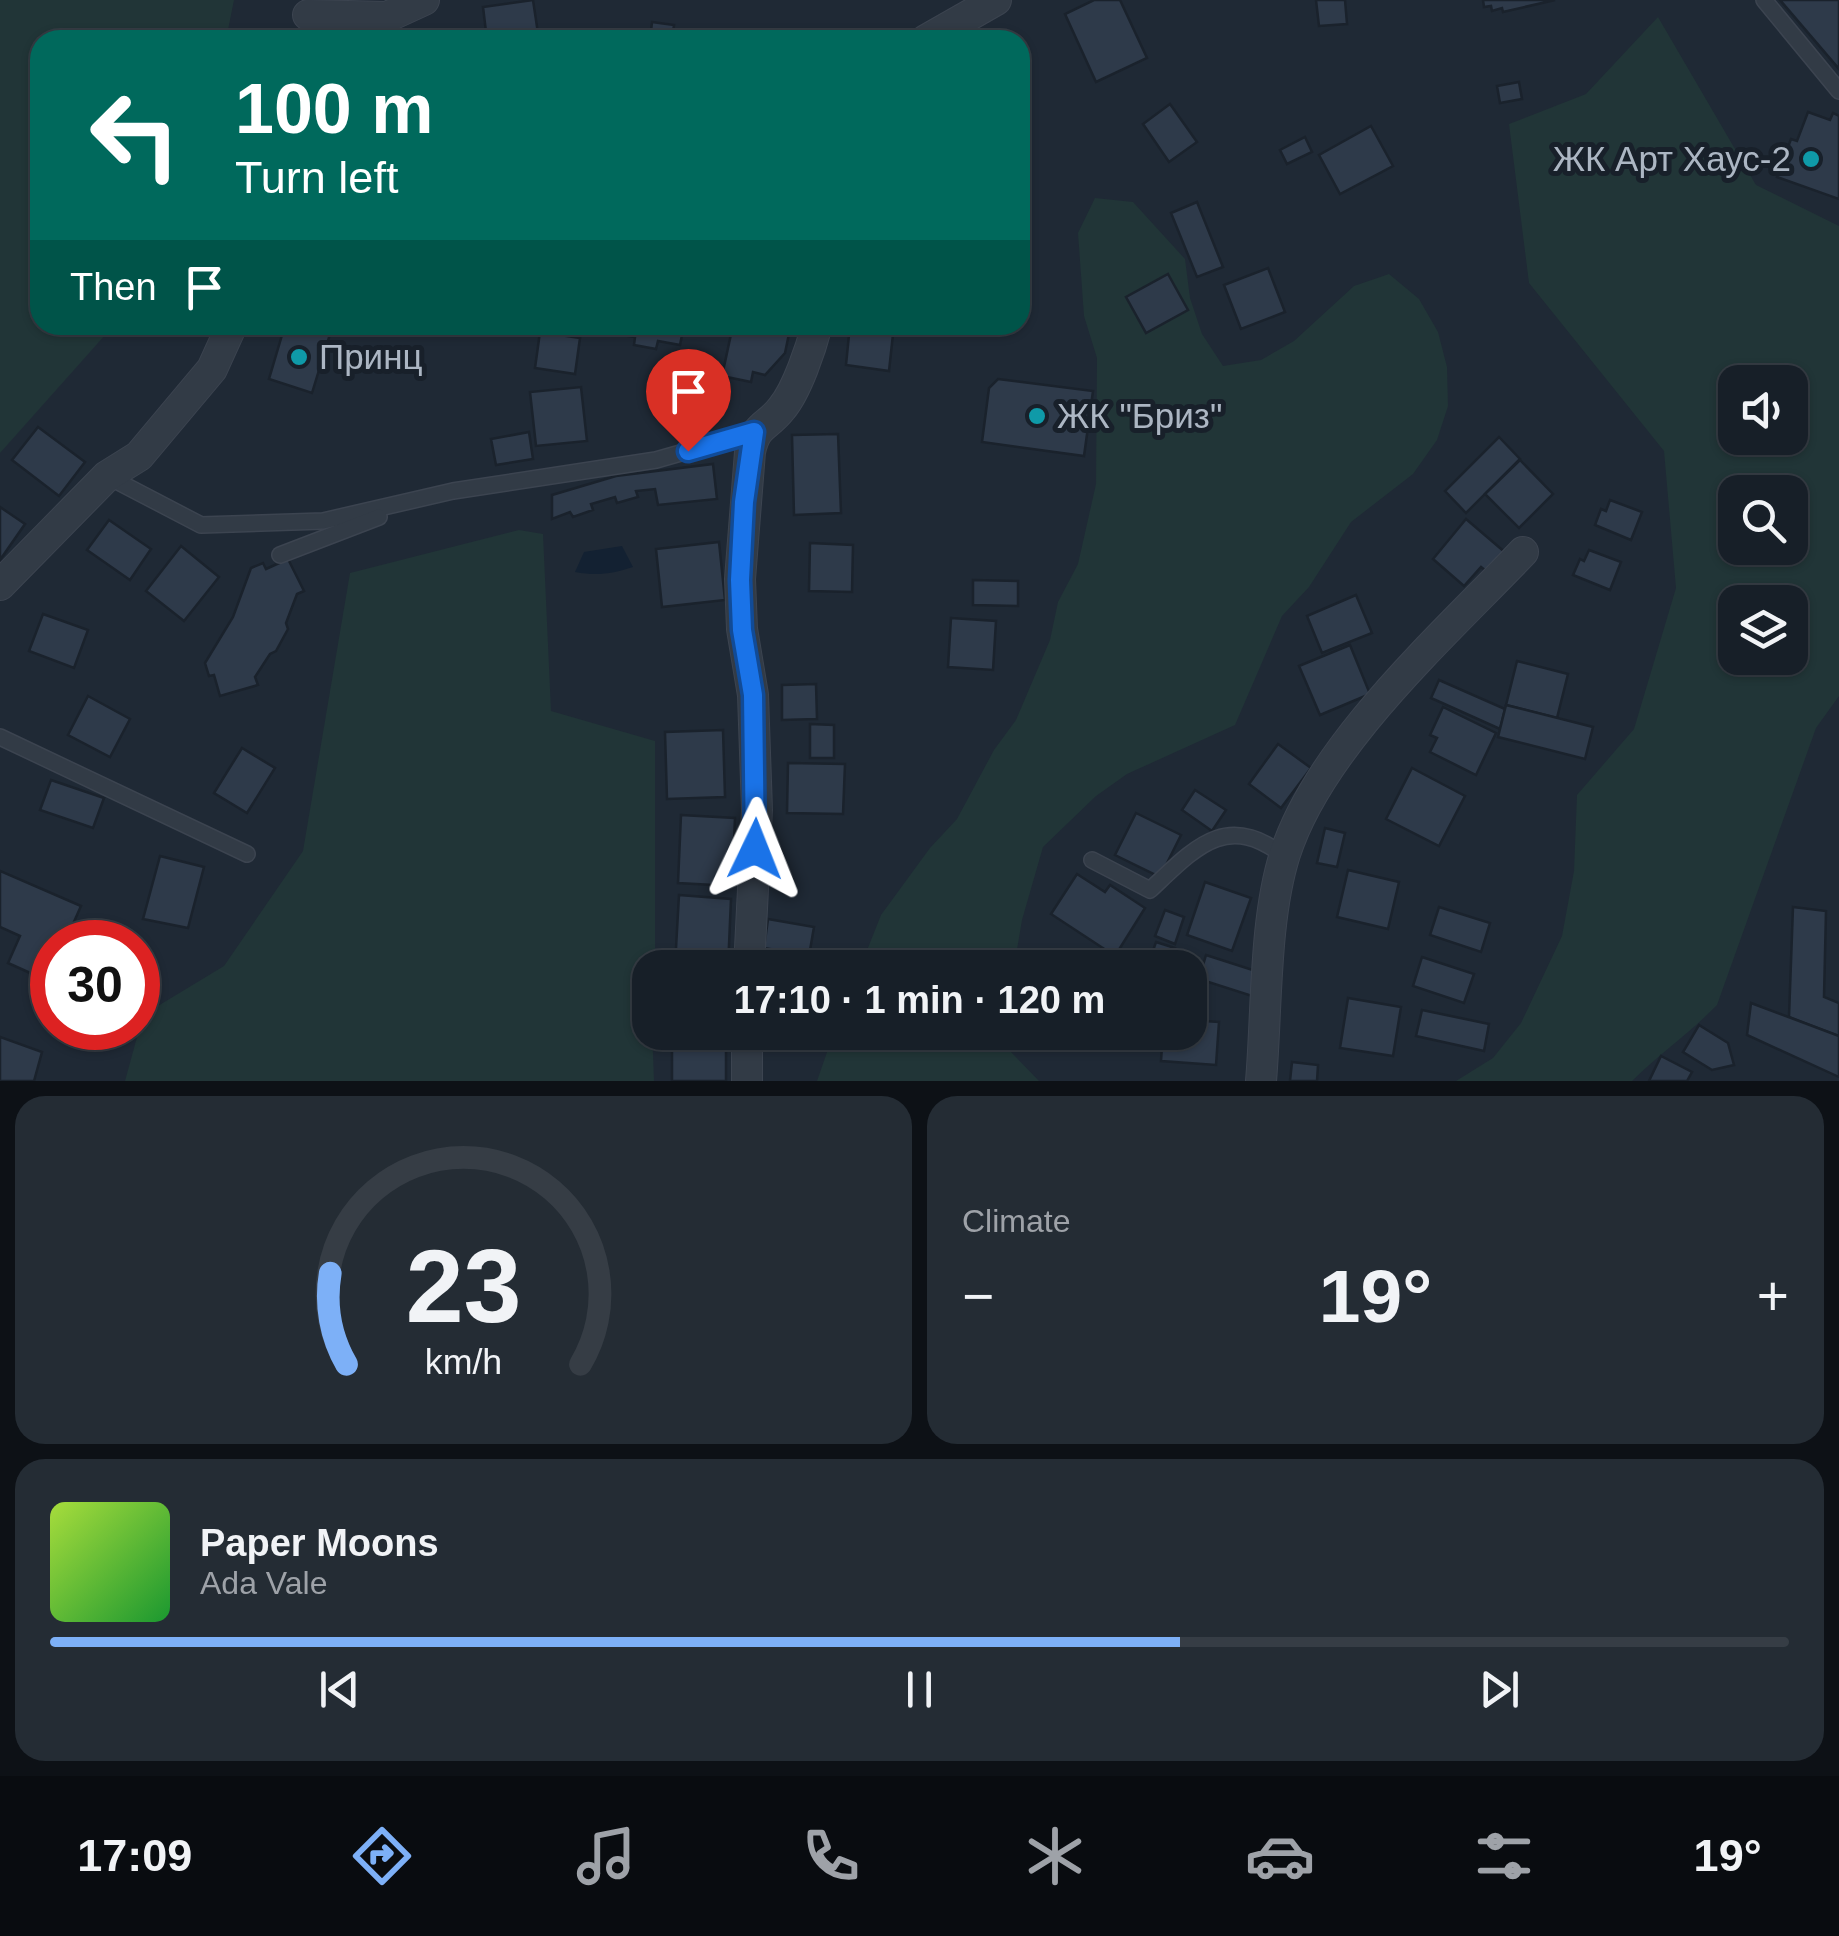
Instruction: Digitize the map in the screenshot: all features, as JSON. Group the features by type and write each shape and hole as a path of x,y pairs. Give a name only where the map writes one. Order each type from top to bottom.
{"street":[{"path":"306,18 386,17 424,0"},
{"path":"944,30 996,0"},
{"path":"0,584 107,476 139,456 212,369 227,335"},
{"path":"749,950 757,810 753,695 742,630 744,502 754,432 782,408 814,335"},
{"path":"1261,1081 1273,915 1284,856 1302,811 1359,726 1523,552"},
{"path":"747,1050 748,1081"}],"lane":[{"path":"1764,0 1839,92"},
{"path":"107,476 201,525 323,521 430,496 656,460 754,432"},
{"path":"280,555 430,496"},
{"path":"0,737 248,854"},
{"path":"1092,860 1150,890 1186,856 1218,836 1241,834 1262,839 1284,856"}],"green space":[{"path":"0,0 234,0 228,30 30,30 30,335 105,335 0,453"},
{"path":"1658,17 1756,185 1839,226 1839,696 1816,728 1717,1005 1632,1081 1456,1081 1493,1058 1521,1023 1562,936 1574,871 1577,795 1634,729 1676,588 1664,451 1529,283 1509,124 1586,94"},
{"path":"1095,198 1133,202 1185,259 1190,298 1202,334 1223,366 1261,360 1294,341 1354,286 1389,274 1419,299 1438,332 1447,367 1448,406 1437,440 1413,474 1351,522 1309,587 1282,616 1235,725 1127,774 1096,796 1043,847 1017,950 867,950 881,915 930,848 957,819 994,750 1016,720 1050,640 1058,602 1078,564 1096,484 1097,358 1084,316 1078,233"},
{"path":"519,530 543,534 551,711 655,741 655,950 632,950 632,1050 653,1050 654,1081 125,1081 133,1050 160,1050 160,1005 224,966 303,851 350,573"},
{"path":"828,1050 1011,1050 1039,1081 817,1081"}],"water":[{"path":"622,546 633,567 604,574 575,572 584,552"}],"building":[{"path":"533,0 538,30 486,30 483,7"},
{"path":"1094,0 1120,0 1147,58 1096,82 1065,14"},
{"path":"1316,0 1345,0 1347,24 1319,26"},
{"path":"1483,0 1555,0 1503,12 1502,8 1492,11 1491,6 1484,7"},
{"path":"1780,0 1839,0 1839,69"},
{"path":"652,22 674,25 673,30 651,30"},
{"path":"1519,82 1522,99 1500,103 1497,86"},
{"path":"1170,104 1197,142 1169,162 1143,124"},
{"name":"ЖК Арт Хаус-2","path":"1808,112 1830,120 1833,113 1839,116 1839,199 1777,177 1791,139 1797,141"},
{"path":"1371,126 1393,166 1340,194 1319,155"},
{"path":"1305,137 1312,152 1287,164 1280,150"},
{"path":"1197,202 1223,267 1197,277 1171,213"},
{"path":"1268,268 1285,312 1241,329 1224,285"},
{"path":"1168,274 1188,310 1146,333 1126,297"},
{"name":"Принц","path":"282,335 330,335 312,393 269,379"},
{"path":"540,335 580,338 575,374 535,368"},
{"path":"622,335 682,335 680,345 658,341 656,349 634,345 635,337"},
{"path":"731,335 789,335 785,353 765,375 753,372 751,382 722,376"},
{"path":"849,335 893,335 889,371 846,365"},
{"name":"ЖК \"Бриз\"","path":"998,379 1093,391 1084,456 982,442 989,388"},
{"path":"581,387 587,441 536,446 530,392"},
{"path":"38,427 85,462 59,496 12,460"},
{"path":"529,432 533,459 496,465 491,439"},
{"path":"838,434 841,513 794,515 792,435"},
{"path":"1499,437 1520,459 1466,513 1445,491"},
{"path":"1520,460 1553,494 1519,528 1485,494"},
{"path":"713,464 717,499 658,505 655,489 636,491 638,497 617,503 615,497 591,504 593,510 573,517 570,512 552,519 552,495 616,476"},
{"path":"1610,500 1642,512 1631,540 1595,525 1601,509 1606,511"},
{"path":"0,507 25,524 0,560"},
{"path":"1466,519 1507,554 1490,574 1481,567 1464,586 1433,559"},
{"path":"109,520 151,549 130,580 87,550"},
{"path":"719,542 725,600 662,607 656,549"},
{"path":"810,543 853,545 852,592 809,591"},
{"path":"181,546 219,577 184,621 146,591"},
{"path":"1589,550 1621,562 1610,590 1573,575"},
{"path":"288,559 304,591 297,594 286,623 288,629 255,677 258,685 220,696 214,675 209,676 205,663 233,617 251,568 263,563 266,569"},
{"path":"973,580 1018,581 1018,606 973,605"},
{"path":"1356,595 1372,633 1322,653 1307,616"},
{"path":"43,614 88,630 74,668 29,651"},
{"path":"951,618 996,621 993,670 948,667"},
{"path":"1350,645 1370,694 1320,715 1299,666"},
{"path":"1517,661 1568,674 1557,718 1506,705"},
{"path":"1439,680 1505,709 1500,729 1431,698"},
{"path":"816,684 817,719 782,720 782,685"},
{"path":"88,696 130,719 110,757 68,735"},
{"path":"1506,705 1593,727 1585,759 1498,737"},
{"path":"1443,707 1496,733 1476,775 1430,752 1437,738 1430,735"},
{"path":"810,724 834,725 834,758 810,758"},
{"path":"723,730 725,797 667,799 665,732"},
{"path":"1278,744 1311,768 1281,808 1249,784"},
{"path":"242,748 275,768 247,813 214,793"},
{"path":"788,763 845,764 843,814 787,813"},
{"path":"1412,768 1465,796 1439,846 1386,819"},
{"path":"51,780 104,798 93,828 40,810"},
{"path":"1195,790 1226,810 1212,831 1182,810"},
{"path":"1136,813 1181,835 1160,877 1115,855"},
{"path":"681,815 735,818 732,886 678,883"},
{"path":"1325,828 1345,833 1337,867 1317,863"},
{"path":"160,856 204,867 188,928 143,919"},
{"path":"1348,870 1399,882 1388,929 1337,917"},
{"path":"0,871 81,906 75,920 30,920 30,973 8,963 20,936 0,927"},
{"path":"1077,874 1105,892 1110,885 1145,908 1119,950 1106,950 1051,914"},
{"path":"1205,882 1251,898 1232,951 1187,935"},
{"path":"679,895 731,899 729,950 676,950"},
{"path":"1439,907 1490,923 1481,952 1430,935"},
{"path":"1793,907 1826,911 1824,997 1839,1003 1839,1036 1789,1017"},
{"path":"1165,910 1184,917 1175,944 1155,936"},
{"path":"768,919 814,927 810,950 764,948"},
{"path":"1156,942 1175,948 1174,950 1153,950"},
{"path":"1207,955 1259,972 1252,996 1207,982"},
{"path":"1422,957 1474,974 1464,1003 1413,986"},
{"path":"1348,998 1401,1007 1393,1056 1340,1048"},
{"path":"1751,1003 1839,1036 1839,1077 1747,1035"},
{"path":"1422,1010 1489,1024 1484,1051 1416,1036"},
{"path":"1207,1021 1219,1022 1216,1065 1161,1061 1162,1050 1207,1050"},
{"path":"1699,1025 1728,1043 1734,1065 1712,1070 1683,1052"},
{"path":"0,1037 42,1052 34,1081 0,1081"},
{"path":"672,1050 726,1050 726,1081 672,1081"},
{"path":"1661,1056 1692,1072 1687,1081 1649,1081"},
{"path":"1292,1062 1318,1065 1317,1081 1290,1081"}],"place":[{"name":"ЖК Арт Хаус-2","path":"1811,159"},
{"name":"Принц","path":"299,357"},
{"name":"ЖК \"Бриз\"","path":"1037,416"}],"route":[{"path":"688,451 754,432 744,502 740,580 742,630 753,695 755,849"}]}
